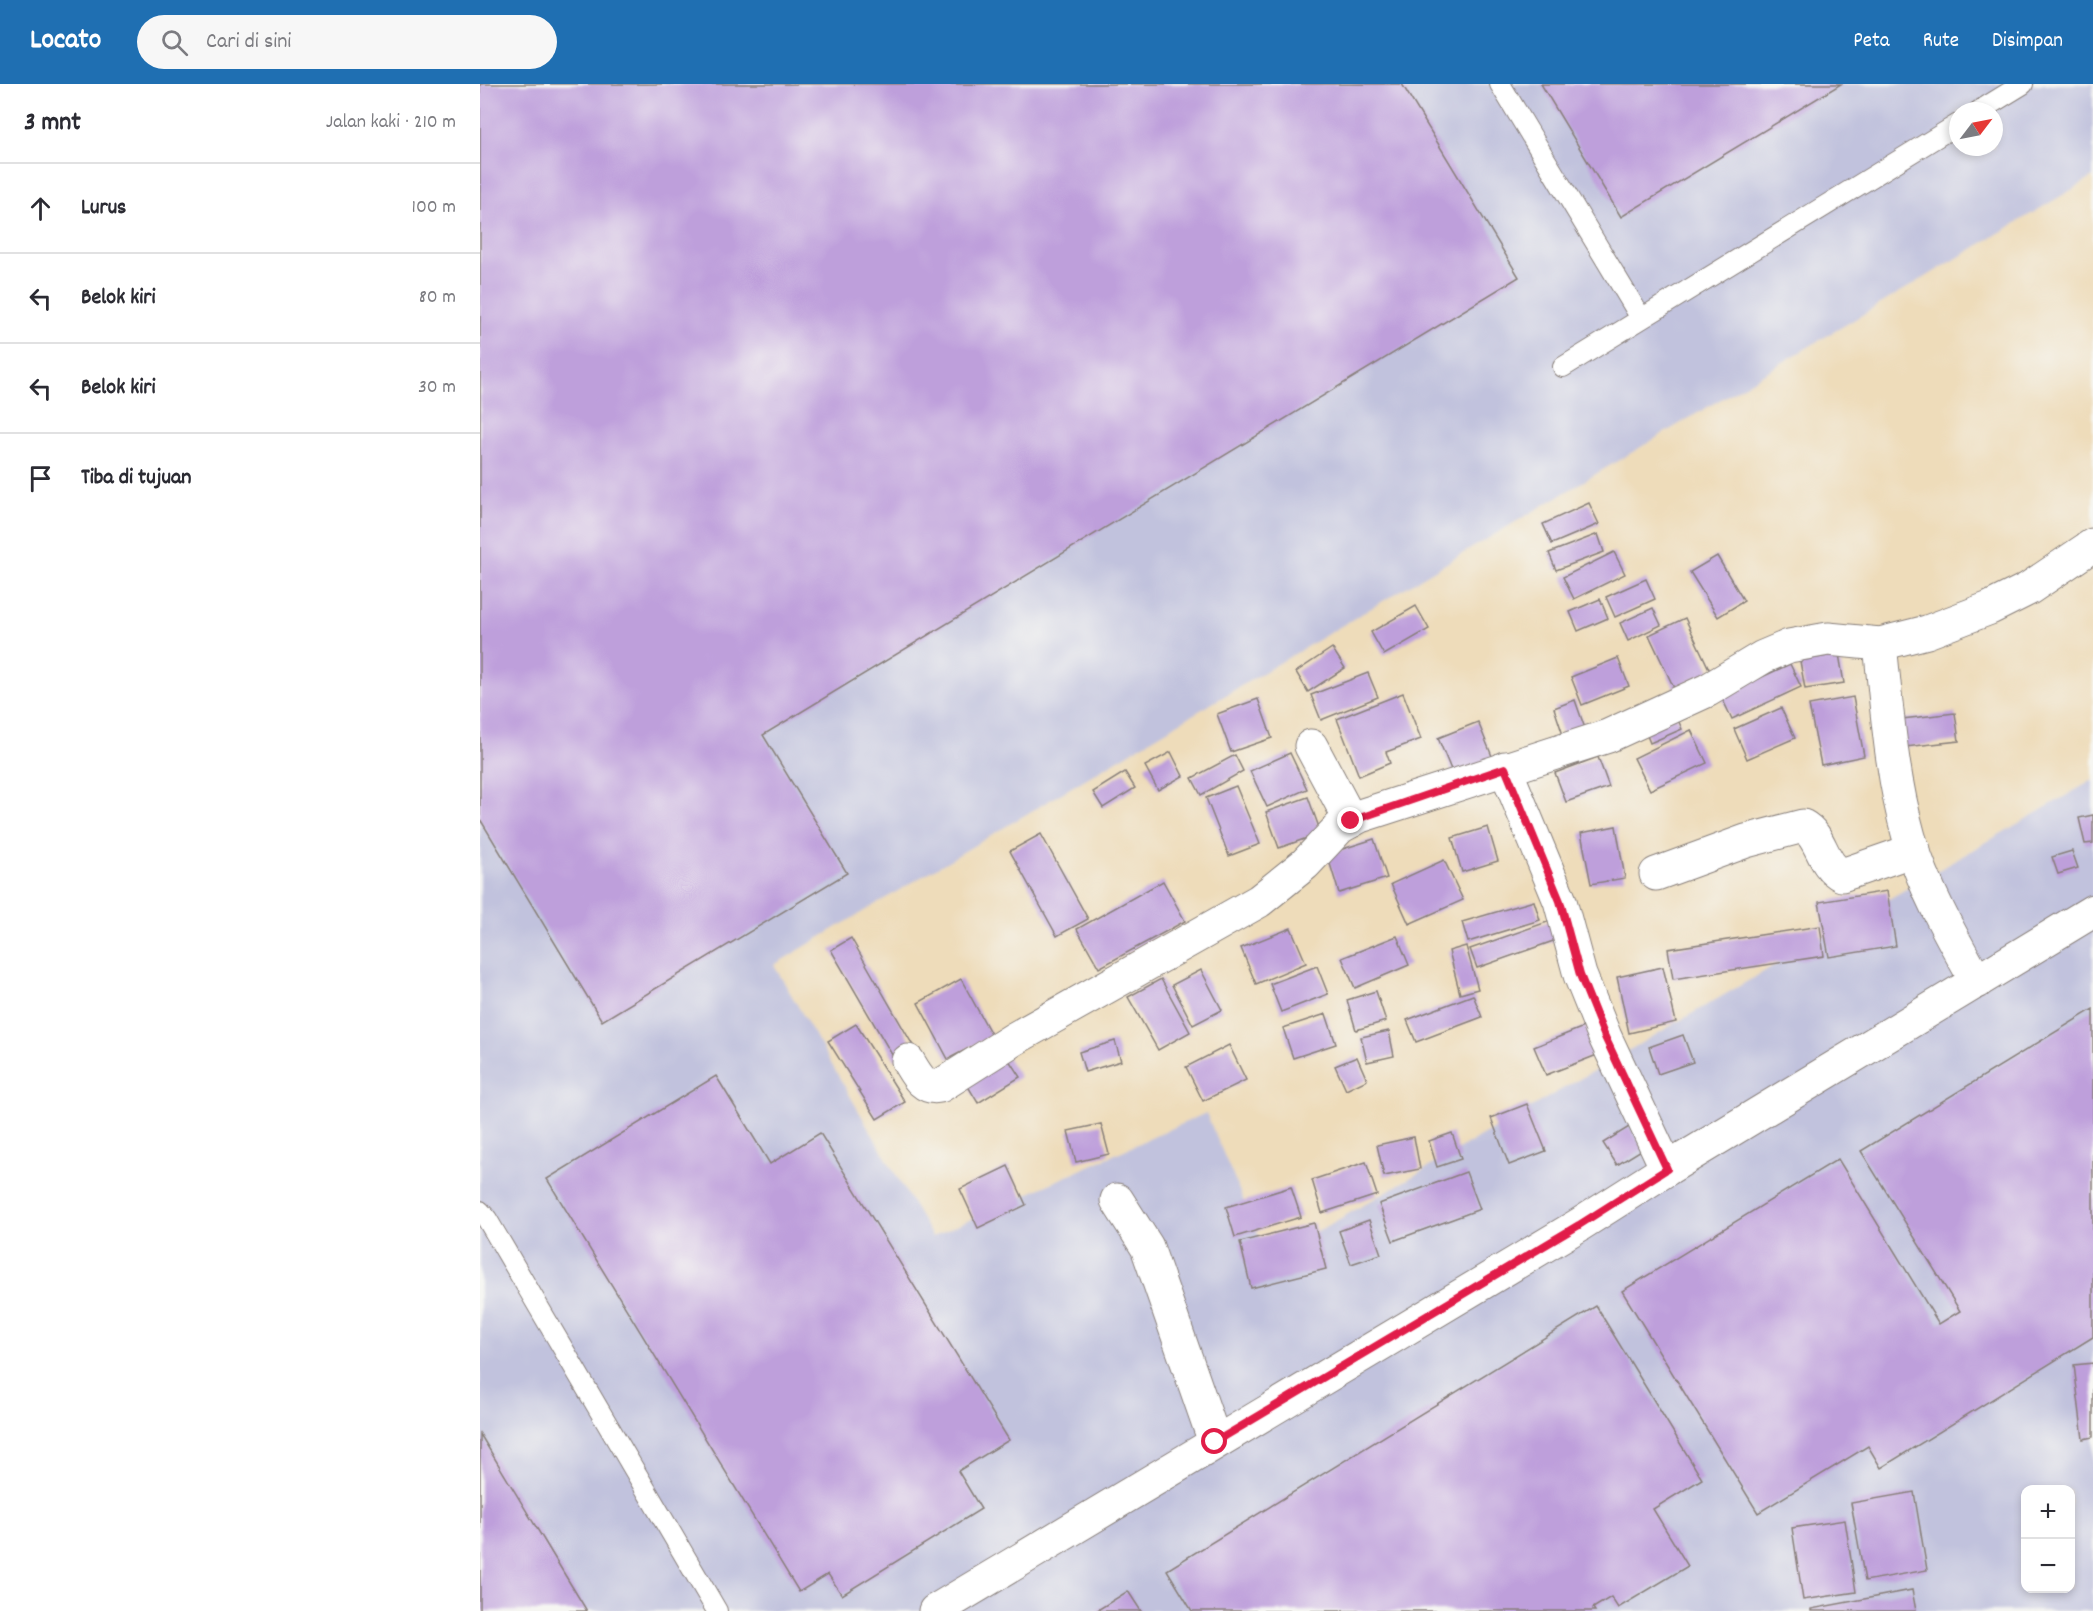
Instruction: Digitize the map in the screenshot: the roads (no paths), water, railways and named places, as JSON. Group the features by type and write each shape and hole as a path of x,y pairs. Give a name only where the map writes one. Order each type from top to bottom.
{"street":[{"path":"908,1061 924,1084 931,1087 940,1086 1014,1039 1259,901 1305,864 1340,827 1351,821 1505,768 1608,736 1708,690 1763,657 1789,646 1828,639 1880,644 1926,632 1990,608 2028,590 2093,545"},
{"path":"1880,644 1893,765 1914,850 1941,918 1977,982"},
{"path":"1311,746 1351,821"},
{"path":"1505,768 1560,901 1580,975 1667,1169"},
{"path":"1656,874 1746,841 1803,826 1812,831 1834,872 1842,875 1914,850"},
{"path":"935,1611 1579,1225 1667,1169 2093,912"},
{"path":"1117,1200 1147,1247 1215,1442"}],"lane":[{"path":"1500,84 1641,318"},
{"path":"1995,102 2024,84"},
{"path":"1563,367 1949,130"},
{"path":"480,1211 493,1229 717,1611"}]}
